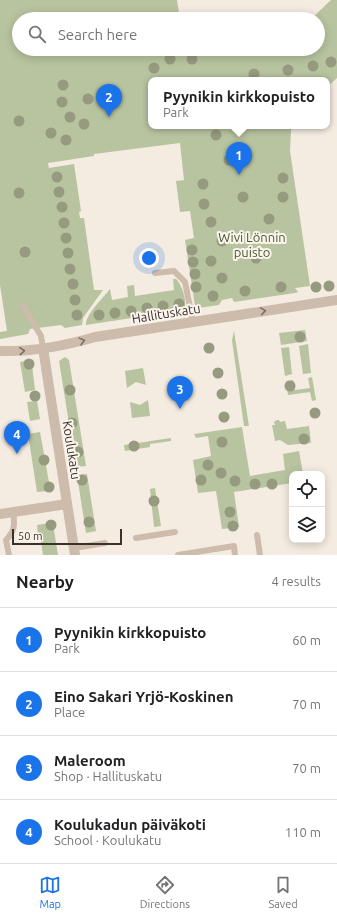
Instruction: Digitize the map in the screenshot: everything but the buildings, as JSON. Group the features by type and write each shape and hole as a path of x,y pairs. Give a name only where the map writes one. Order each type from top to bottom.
{"street":[{"name":"Hallituskatu","path":"0,351 21,352 95,337 337,300"},
{"name":"Koulukatu","path":"43,348 75,551"},
{"path":"0,514 67,504"}],"lane":[{"path":"155,273 174,271 185,282 193,322"},
{"path":"23,306 41,336 43,348"},
{"path":"9,555 6,540 13,534 13,512"},
{"path":"136,538 175,532"},
{"path":"257,535 260,555"},
{"path":"75,551 106,543"},
{"path":"178,555 234,546 235,555"}],"green space":[{"name":"Wivi Lönnin puisto","path":"0,0 177,0 179,12 12,12 12,56 325,56 325,12 318,12 331,0 337,0 337,78 330,84 330,77 148,77 148,129 292,129 290,151 310,286 295,288 298,292 295,293 234,302 232,298 222,300 219,305 198,308 195,306 185,240 194,238 190,211 180,212 176,181 184,180 180,143 94,154 94,156 48,163 49,168 74,164 81,211 79,212 80,218 84,218 94,290 103,290 83,318 82,325 65,328 61,325 30,329 28,334 0,339 0,332 7,331 0,285"},
{"path":"173,279 176,279 182,289 185,298 184,310 86,325 88,316 110,289 112,300 128,297 127,286 134,285 135,296 174,290"},
{"path":"305,330 307,341 281,345 279,333"},
{"path":"234,331 249,426 244,426 232,340"},
{"path":"308,344 311,373 303,374 299,346"},
{"path":"289,347 292,374 285,376 281,348"},
{"path":"65,357 69,360 86,466 76,467 59,361"},
{"path":"26,361 32,365 35,390 25,392 20,362"},
{"path":"143,368 146,385 136,382 127,388 125,371"},
{"path":"312,377 316,400 312,401 310,392 288,395 286,381 293,380 295,390 310,388 308,378"},
{"path":"148,400 150,416 132,418 130,402 140,405"},
{"path":"37,401 40,419 30,421 27,402"},
{"path":"277,420 280,422 285,421 287,429 309,426 311,443 288,445 280,440 275,441 272,425 275,425 274,422"},
{"path":"242,427 250,476 285,470 283,454 299,451 302,471 289,471 289,483 234,492 239,527 222,529 216,491 198,493 193,460 211,456 208,436 196,438 194,434"},
{"path":"40,432 50,488 48,491 37,492 28,434"},
{"path":"171,438 171,441 150,444 150,447 125,451 124,445"},
{"path":"87,474 96,531 86,533 77,475"},
{"path":"155,488 161,526 154,527 150,489"},
{"path":"53,524 58,555 43,555 40,535 38,535 37,525"}],"place":[{"name":"Eino Sakari Yrjö-Koskinen","path":"109,117"},
{"name":"Pyynikin kirkkopuisto","path":"239,175"},
{"name":"Maleroom","path":"180,409"},
{"name":"Koulukadun päiväkoti","path":"17,454"}]}
